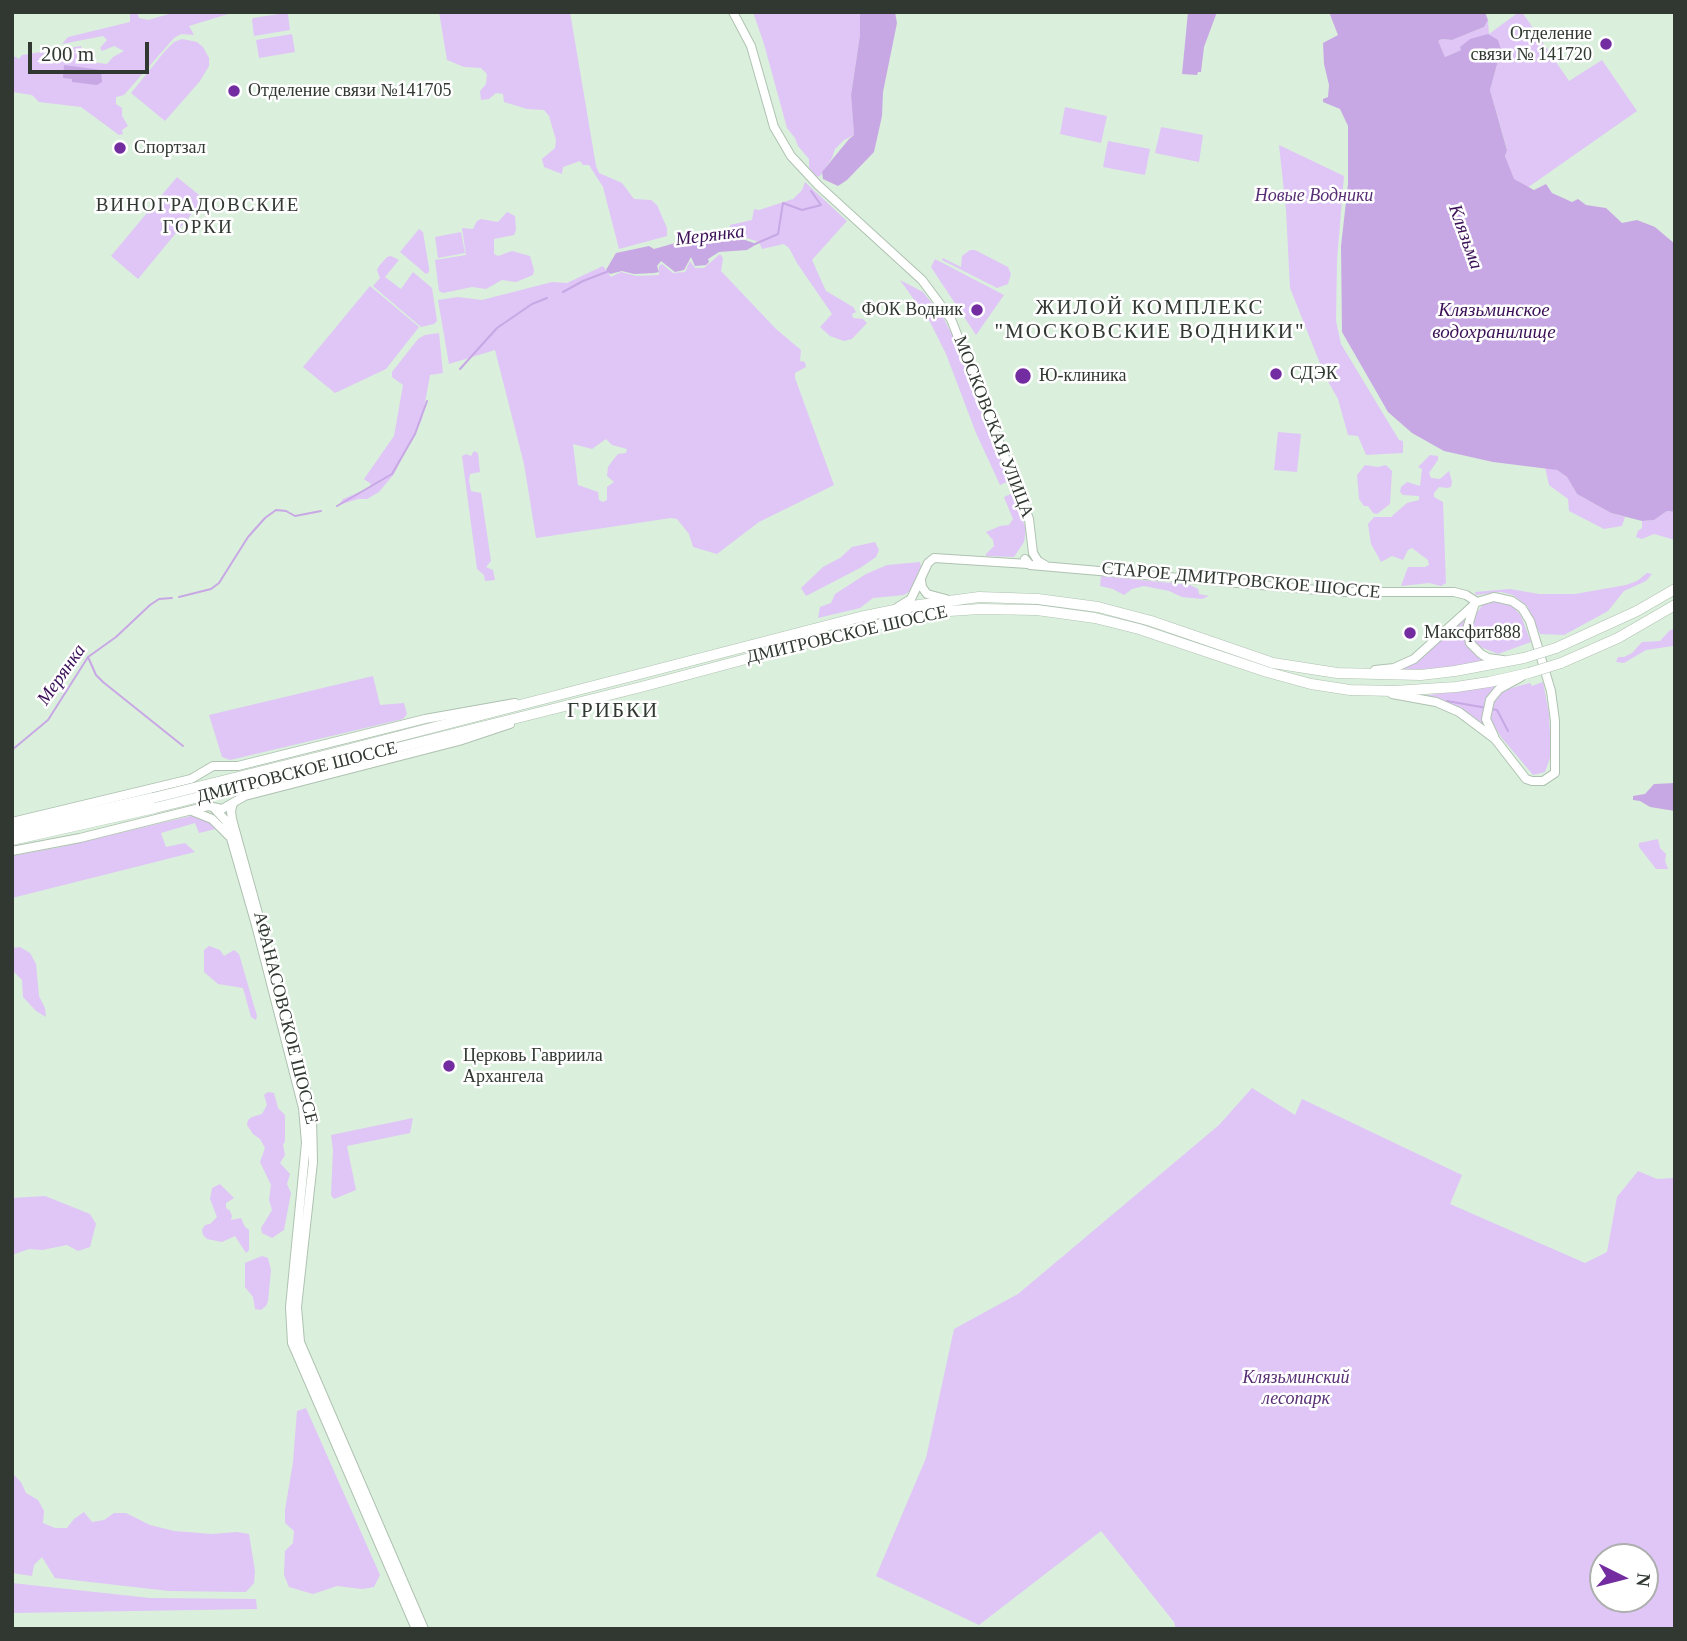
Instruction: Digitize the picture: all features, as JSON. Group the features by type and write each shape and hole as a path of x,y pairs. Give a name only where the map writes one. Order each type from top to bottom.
{"highway":[{"name":"ДМИТРОВСКОЕ ШОССЕ","path":"324,761 539,701 892,610 950,600 1010,597 1098,607 1151,621 1273,663 1337,673 1421,675 1524,658 1556,648 1612,623 1673,590"},
{"name":"ДМИТРОВСКОЕ ШОССЕ","path":"12,840 324,761 536,714 917,616 980,609 1037,610 1095,618 1139,629 1286,678 1337,688 1378,691 1456,687 1529,673 1561,663 1618,638 1675,605"},
{"name":"ДМИТРОВСКОЕ ШОССЕ","path":"12,830 154,803"}],"main road":[{"name":"МОСКОВСКАЯ УЛИЦА","path":"733,12 751,46 769,114 791,156 818,185 922,280 951,319 1029,519 1032,546 1029,560"},
{"name":"СТАРОЕ ДМИТРОВСКОЕ ШОССЕ","path":"921,577 931,559 1029,560 1045,565 1341,592 1454,592 1466,595 1476,603 1489,598 1506,599 1518,604 1530,621 1551,691 1555,721 1555,773 1544,781 1526,779 1495,739"},
{"path":"921,577 922,587 927,594 950,600"},
{"path":"892,610 911,599 921,577"},
{"path":"1476,603 1467,629 1470,643 1475,649 1488,658 1524,658"},
{"path":"1337,673 1386,669 1414,659 1476,603"},
{"path":"1495,739 1486,719 1490,700 1499,689 1529,673"},
{"path":"1378,691 1448,706 1476,723 1495,739"},
{"path":"12,822 159,787 200,775 213,766 237,766 425,719 492,706 539,701"},
{"path":"12,851 80,838 189,811 211,807 222,809 245,796 458,741 536,714"},
{"path":"226,766 239,779 240,791 234,802"},
{"path":"200,775 197,794 211,807"},
{"name":"АФАНАСОВСКОЕ ШОССЕ","path":"234,802 232,819 312,1117 313,1162 298,1307 300,1342 424,1629"},
{"name":"АФАНАСОВСКОЕ ШОССЕ","path":"211,807 226,821 231,838 296,1075 305,1128 305,1163 290,1307 292,1343 416,1629"},
{"path":"189,811 212,819 231,838"}],"green space":[{"path":"130,12 137,12 139,18 148,20 176,12 235,12 189,26 194,35 181,34 174,38 124,95 116,97 116,104 122,108 122,116 128,126 122,130 123,134 119,135 81,107 39,102 32,95 12,92 12,55 19,59 22,55 81,46 83,61 107,64 124,51 114,46 102,51 100,48 107,40 103,36 62,44 68,37 130,22"},
{"path":"439,12 570,12 599,173 622,183 634,199 651,200 657,205 667,228 667,236 619,249 603,187 589,165 583,165 580,161 563,167 562,174 544,167 542,159 555,148 556,140 549,116 544,110 527,109 504,102 503,94 496,93 489,99 481,100 480,91 486,84 487,74 481,68 464,67 447,60"},
{"path":"753,12 860,12 860,35 851,95 854,135 835,149 820,176 816,177 809,167 809,159 787,128"},
{"path":"1522,12 1569,81 1602,60 1637,111 1527,188 1514,180 1508,166 1505,155 1507,149 1490,90 1501,50 1461,50 1445,57 1437,41 1452,40 1484,27 1488,20 1489,34"},
{"path":"288,14 290,30 254,36 253,18"},
{"path":"292,34 295,52 259,58 256,40"},
{"path":"182,39 197,42 203,47 209,58 209,66 200,81 165,121 131,93 165,51 174,42"},
{"path":"1065,107 1107,116 1101,143 1060,134"},
{"path":"1161,127 1203,135 1199,162 1155,153"},
{"path":"1108,141 1150,149 1145,175 1103,167"},
{"name":"Новые Водники","path":"1279,145 1344,176 1337,260 1336,321 1341,344 1399,440 1403,441 1403,453 1366,455 1358,436 1348,435 1338,399 1325,376 1290,288"},
{"path":"177,177 204,199 138,279 111,256"},
{"path":"805,182 847,221 812,260 826,291 853,307 856,312 852,314 853,318 863,319 867,323 852,339 844,341 830,336 820,327 832,314 789,248 784,244 762,249 759,242 743,237 739,229 731,229 730,225 752,220 754,209 759,210 793,199 802,190"},
{"path":"507,212 515,216 516,230 514,235 494,239 494,254 498,256 512,251 530,256 533,275 516,282 502,280 486,289 472,287 443,293 439,291 435,260 466,255 462,228 473,229 481,219 498,222"},
{"path":"419,229 423,232 429,268 426,274 400,252"},
{"path":"461,232 465,253 438,258 435,237"},
{"path":"970,250 1008,267 1011,274 1008,284 997,288 942,260 943,258 961,267 962,256"},
{"path":"720,254 723,258 721,271 776,329 801,350 800,361 805,362 806,367 795,373 795,378 834,485 759,522 717,554 693,547 689,534 677,519 671,518 536,538 524,464 495,350 449,364 438,300 458,297 482,300 552,282 567,283 603,266 611,277 621,272 636,276 659,275 659,266 662,264 673,273 685,272 690,261 695,268 704,268","holes":["606,439 612,445 627,449 626,453 618,454 608,467 607,476 614,482 607,487 607,500 603,502 599,500 598,492 578,485 573,444 592,449"]},
{"path":"391,256 399,260 385,277 401,289 413,272 432,288 437,321 434,324 421,327 373,286 380,278 377,270 379,266"},
{"name":"ФОК Водник","path":"935,259 1004,295 976,335 931,267"},
{"path":"900,280 923,292 943,317 959,348 1009,481 1000,485 976,433 946,354 930,322"},
{"path":"370,286 419,327 386,369 335,393 303,367"},
{"path":"439,333 443,373 430,375 422,419 394,474 379,492 367,499 339,505 343,499 369,488 371,484 364,479 394,436 403,385 392,377 392,372 418,339"},
{"path":"1278,432 1301,434 1297,472 1274,470"},
{"path":"474,451 478,453 480,472 470,474 469,480 471,491 481,493 491,561 486,567 493,570 495,580 485,581 484,575 477,569 462,456 471,456"},
{"path":"1430,455 1438,456 1429,473 1431,478 1440,479 1449,471 1452,482 1451,487 1439,487 1434,493 1434,497 1443,502 1446,583 1441,586 1429,583 1401,586 1408,567 1425,567 1429,565 1428,560 1412,548 1403,560 1392,556 1381,562 1371,544 1368,524 1374,517 1391,517 1407,503 1419,500 1419,496 1403,495 1400,492 1401,487 1407,482 1420,486 1422,469 1418,467"},
{"path":"1365,465 1386,465 1392,471 1390,504 1377,514 1364,506 1359,499 1357,475"},
{"path":"1545,467 1557,470 1567,477 1577,494 1611,513 1625,517 1622,526 1604,529 1569,511 1568,499 1549,485"},
{"path":"1013,493 1026,529 1024,542 1014,557 986,556 994,546 993,540 986,532 1009,525 1013,519 1004,497"},
{"path":"1667,511 1675,512 1675,540 1654,534 1642,539 1636,537 1642,528 1642,521 1654,520"},
{"path":"875,542 879,550 876,557 806,596 801,588 823,567 840,558 852,547"},
{"path":"920,562 921,567 910,591 904,595 873,598 860,608 818,618 820,607 831,603 835,594 866,574 887,565"},
{"path":"1647,573 1652,574 1646,581 1624,591 1608,611 1564,635 1540,634 1527,606 1513,595 1501,592 1476,595 1475,592 1510,589 1539,594 1575,594 1626,585"},
{"path":"1101,576 1190,585 1198,589 1199,594 1209,596 1202,599 1182,597 1169,591 1144,586 1132,589 1124,595 1100,586"},
{"path":"1498,600 1513,606 1521,616 1531,642 1498,654 1478,646 1474,640 1472,625 1483,604"},
{"path":"1464,615 1465,633 1486,663 1391,671 1405,666"},
{"path":"1675,629 1673,646 1646,650 1624,663 1616,662 1618,657 1632,653 1642,642 1660,641 1670,630"},
{"path":"373,676 380,705 404,703 407,714 403,719 230,760 222,757 209,715"},
{"path":"1543,682 1549,714 1551,755 1545,772 1533,775 1501,737 1492,722 1490,712 1497,696 1508,689"},
{"path":"1495,686 1483,709 1487,727 1471,716 1422,696"},
{"path":"195,815 208,819 220,828 199,833 195,823 161,833 166,847 185,843 195,852 12,898 12,856"},
{"path":"1658,839 1660,848 1666,854 1668,869 1656,869 1639,847 1639,843"},
{"path":"209,946 220,950 224,956 234,950 239,954 256,1020 251,1017 243,988 218,984 204,972 204,950"},
{"path":"20,947 30,953 36,964 39,996 46,1017 23,997 22,980 12,970 12,948"},
{"name":"Клязьминский лесопарк","path":"1252,1088 1295,1115 1302,1099 1462,1175 1450,1204 1585,1263 1607,1252 1617,1197 1638,1171 1657,1179 1675,1178 1675,1629 1176,1629 1174,1622 1101,1531 979,1625 876,1576 926,1458 954,1329 1018,1294 1219,1125"},
{"path":"268,1092 274,1093 278,1108 285,1115 285,1155 280,1163 290,1174 287,1184 291,1193 284,1230 272,1238 262,1233 261,1228 272,1210 269,1200 271,1185 260,1162 265,1148 247,1125 252,1117 262,1114 267,1105 264,1095"},
{"path":"413,1118 410,1133 347,1146 356,1190 334,1199 331,1195 331,1135"},
{"path":"220,1184 234,1198 226,1203 231,1220 241,1218 249,1230 249,1250 246,1253 235,1236 222,1242 207,1239 203,1235 205,1225 217,1217 210,1199 212,1188"},
{"path":"45,1196 90,1214 96,1224 90,1247 78,1251 67,1245 42,1250 29,1249 12,1255 12,1198"},
{"path":"262,1256 268,1258 271,1270 268,1301 261,1310 255,1309 253,1297 245,1287 245,1263"},
{"path":"306,1408 380,1575 374,1587 362,1589 337,1586 313,1594 289,1587 284,1575 285,1551 293,1543 294,1531 285,1523 285,1510 293,1462 297,1411"},
{"path":"12,1473 21,1482 26,1493 38,1500 44,1511 43,1523 55,1528 67,1528 84,1512 92,1522 104,1520 114,1513 126,1513 150,1525 174,1531 249,1534 255,1571 254,1583 246,1592 169,1591 55,1578 42,1557 34,1565 32,1576 12,1573"},
{"path":"12,1583 150,1598 256,1599 257,1609 12,1613"}],"water":[{"path":"860,12 895,12 897,23 874,152 838,186 823,179 822,172 854,135 851,95 860,35"},
{"path":"1188,12 1217,12 1204,47 1201,72 1197,75 1182,74"},
{"name":"Клязьминское водохранилище","path":"1329,12 1485,12 1488,20 1484,27 1452,40 1438,41 1445,57 1461,50 1460,47 1470,39 1488,34 1498,40 1501,50 1490,90 1507,150 1505,156 1514,179 1534,190 1546,184 1552,193 1572,202 1578,199 1586,205 1606,208 1622,223 1637,220 1655,227 1675,244 1675,512 1667,511 1654,520 1642,521 1611,513 1577,494 1567,477 1557,470 1493,462 1444,451 1412,433 1388,412 1342,332 1341,246 1348,184 1348,126 1340,109 1323,102 1323,99 1328,97 1329,85 1323,43 1338,35"},
{"path":"64,65 101,70 102,82 97,85 72,82 72,79 63,78"},
{"path":"737,230 742,239 757,244 747,250 719,252 708,259 706,265 695,266 691,257 684,270 675,272 661,261 657,266 659,272 654,273 634,274 622,271 610,274 606,270 616,253 649,246 654,249 711,233"},
{"path":"1675,783 1675,811 1650,807 1633,800 1633,796 1645,794 1654,784"}],"waterway":[{"name":"Мерянка","path":"755,244 778,234 783,203 802,210 821,205 811,191"},
{"name":"Мерянка","path":"563,292 609,271"},
{"name":"Мерянка","path":"460,369 497,328 532,304 547,298"},
{"name":"Мерянка","path":"337,506 392,474 415,434 427,401"},
{"name":"Мерянка","path":"179,597 211,589 219,583 248,537 276,510 295,516 321,511"},
{"name":"Мерянка","path":"12,750 48,720 88,657 116,637 150,605 159,599 172,598"},
{"path":"88,657 96,675 103,682 183,746"},
{"path":"1447,701 1487,708"},
{"path":"1492,709 1497,710 1508,731"}],"place":[{"name":"Отделение связи № 141720","path":"1606,44"},
{"name":"Отделение связи №141705","path":"234,91"},
{"name":"Спортзал","path":"120,148"},
{"name":"ФОК Водник","path":"977,310"},
{"name":"СДЭК","path":"1276,374"},
{"name":"Ю-клиника","path":"1023,376"},
{"name":"Максфит888","path":"1410,633"},
{"name":"Церковь Гавриила Архангела","path":"449,1066"}],"district":[{"name":"ВИНОГРАДОВСКИЕ ГОРКИ","path":"198,217"},
{"name":"ЖИЛОЙ КОМПЛЕКС \"МОСКОВСКИЕ ВОДНИКИ\"","path":"1150,320"},
{"name":"ГРИБКИ","path":"613,711"}],"water label":[{"name":"Клязьма","path":"1465,237"}]}
